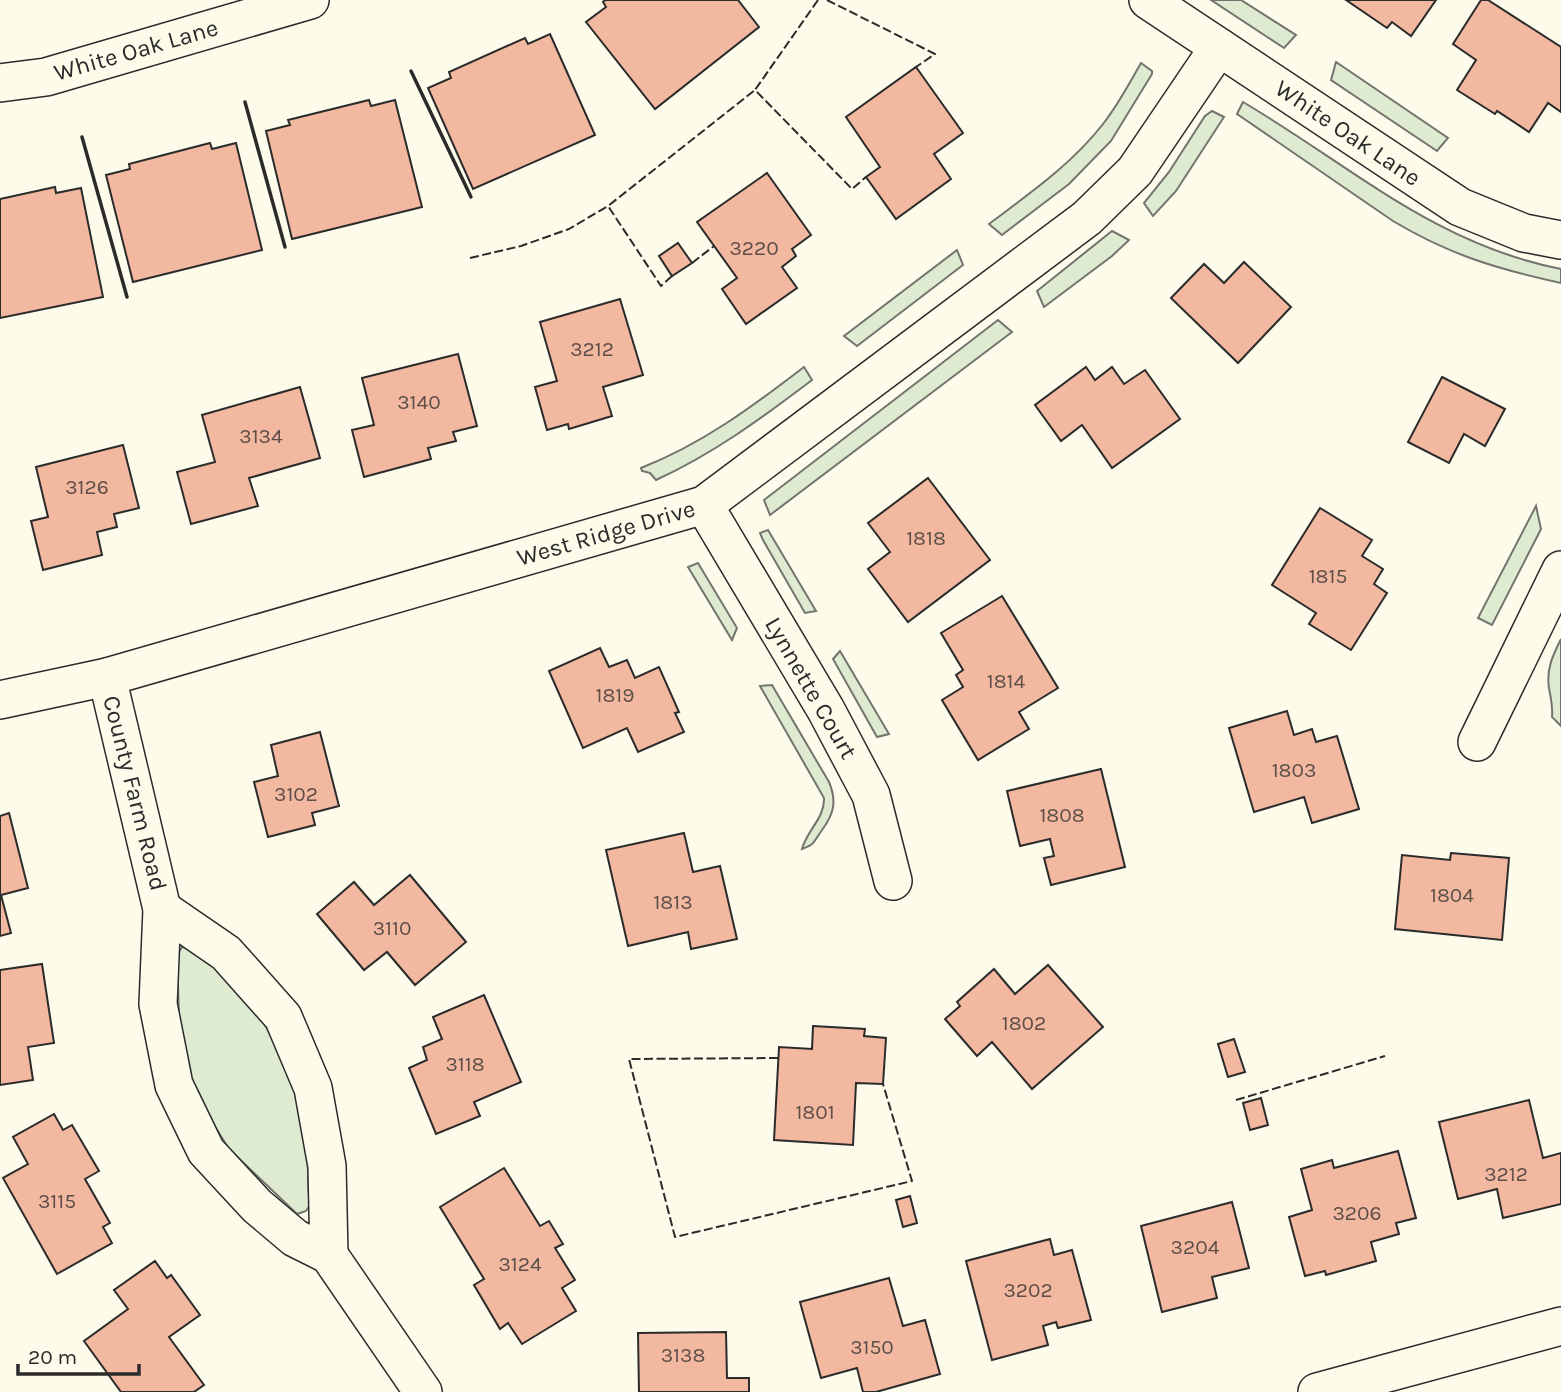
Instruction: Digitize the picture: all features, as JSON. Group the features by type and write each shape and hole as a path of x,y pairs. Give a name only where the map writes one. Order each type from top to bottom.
{"street":[{"name":"White Oak Lane","path":"0,83 47,76 310,0"},
{"name":"White Oak Lane","path":"1148,0 1460,207 1524,233 1561,240"},
{"name":"West Ridge Drive","path":"0,700 107,677 704,505 1087,218 1135,172 1219,47"},
{"name":"Lynnette Court","path":"704,505 826,710 871,795 893,881"},
{"path":"1477,742 1561,570"},
{"name":"County Farm Road","path":"107,677 162,909 158,1003 174,1085 206,1151 257,1206 295,1238 329,1255 423,1392"},
{"name":"County Farm Road","path":"162,909 226,953 282,1017 313,1088 327,1166 329,1255"},
{"path":"1318,1392 1561,1326"}],"green space":[{"path":"1211,0 1241,0 1296,35 1284,48"},
{"path":"1336,62 1448,138 1437,151 1331,80"},
{"path":"1141,63 1152,71 1152,74 1111,141 1069,184 1002,235 989,224 1049,178 1091,139 1114,109"},
{"path":"1243,102 1394,200 1433,222 1515,257 1561,269 1561,283 1474,260 1414,233 1237,114"},
{"path":"1212,111 1224,117 1176,191 1153,216 1144,203 1169,172 1205,116"},
{"path":"1112,231 1129,240 1044,307 1037,291"},
{"path":"957,250 963,265 857,346 844,336"},
{"path":"998,320 1012,332 770,515 764,500"},
{"path":"804,367 812,380 737,434 656,480 650,473 642,471 641,468 685,448 726,424"},
{"path":"1536,506 1541,529 1492,625 1478,618"},
{"path":"768,530 816,611 805,613 763,540 760,533"},
{"path":"698,563 737,628 732,640 688,567"},
{"path":"1561,639 1561,726 1552,717 1548,675"},
{"path":"840,651 889,734 877,737 833,659"},
{"path":"772,685 829,782 833,795 832,813 826,824 814,842 802,849 822,812 824,798 760,686"},
{"path":"182,947 198,953 238,989 266,1026 287,1068 306,1136 310,1205 306,1211 297,1214 229,1149 190,1082 180,1047 177,955"}],"building":[{"path":"738,0 759,27 655,109 586,22 606,7 603,2"},
{"path":"1346,0 1436,0 1411,36 1392,22 1387,28"},
{"path":"1481,0 1488,0 1561,47 1561,112 1548,103 1529,132 1457,90 1476,60 1453,44"},
{"path":"550,34 595,135 473,189 428,88 451,78 449,72 525,38 528,44"},
{"path":"916,67 963,133 934,154 951,179 896,219 866,177 880,167 846,117"},
{"path":"369,100 371,106 395,100 422,207 292,239 266,131 290,125 288,120"},
{"path":"210,143 212,149 236,143 262,250 133,282 106,175 130,169 129,164"},
{"path":"767,173 811,235 792,249 796,256 782,267 797,288 746,324 722,289 737,278 697,222"},
{"path":"55,187 56,193 81,188 103,297 0,318 0,199"},
{"path":"678,243 692,263 672,276 659,256"},
{"path":"1244,262 1291,307 1238,363 1171,298 1204,264 1224,283"},
{"path":"620,299 643,375 603,387 612,416 569,429 568,424 547,430 535,387 557,381 540,322"},
{"path":"458,354 477,426 453,432 456,441 428,448 431,459 364,477 352,430 374,425 362,378"},
{"path":"1086,367 1095,380 1112,367 1124,384 1145,370 1180,419 1112,468 1082,425 1061,441 1035,405"},
{"path":"1442,377 1505,409 1485,446 1464,434 1449,463 1408,442"},
{"path":"300,387 320,458 249,478 258,506 191,524 177,472 215,462 202,415"},
{"path":"123,445 139,508 114,514 117,527 97,532 102,555 43,570 31,521 48,517 36,467"},
{"path":"928,478 990,560 908,622 868,569 890,552 868,523"},
{"path":"1320,508 1372,540 1362,556 1383,569 1374,584 1387,593 1351,650 1309,624 1316,613 1272,585"},
{"path":"1002,596 1058,688 1019,712 1029,729 978,760 942,700 963,687 956,675 963,670 941,633"},
{"path":"600,648 609,667 627,660 635,678 659,667 679,712 675,713 684,732 638,752 627,728 583,748 549,671"},
{"path":"1287,711 1294,735 1312,729 1316,742 1337,736 1359,809 1312,823 1304,797 1254,812 1229,728"},
{"path":"320,732 339,806 312,813 315,825 268,837 254,782 278,776 271,745"},
{"path":"1101,769 1125,867 1051,885 1044,858 1054,856 1050,839 1020,846 1007,791"},
{"path":"9,813 28,888 1,895 11,933 0,936 0,816"},
{"path":"684,833 693,872 720,866 737,939 691,949 688,932 628,946 606,850"},
{"path":"1451,853 1509,858 1502,940 1395,929 1402,855 1450,860"},
{"path":"410,875 466,942 415,985 387,952 364,970 317,914 354,882 374,905"},
{"path":"42,964 54,1043 28,1047 33,1080 0,1085 0,970"},
{"path":"1048,965 1103,1027 1032,1089 992,1042 977,1056 945,1019 960,1006 957,1002 994,969 1015,994"},
{"path":"484,995 521,1082 474,1102 480,1116 436,1134 409,1068 427,1060 423,1047 442,1039 433,1017"},
{"path":"813,1026 865,1029 864,1036 886,1038 883,1084 856,1083 853,1145 774,1140 779,1047 812,1049"},
{"path":"1234,1039 1245,1072 1228,1077 1218,1044"},
{"path":"1261,1098 1268,1125 1250,1130 1243,1103"},
{"path":"1529,1100 1543,1158 1561,1153 1561,1204 1503,1218 1497,1189 1458,1199 1439,1122"},
{"path":"54,1114 63,1130 72,1125 99,1171 85,1179 110,1223 103,1227 112,1243 57,1274 3,1178 28,1164 13,1137"},
{"path":"1398,1151 1416,1218 1396,1223 1399,1234 1371,1242 1376,1261 1326,1275 1325,1271 1305,1276 1289,1217 1312,1210 1301,1169 1332,1160 1334,1168"},
{"path":"504,1168 540,1226 549,1221 563,1244 555,1248 575,1280 562,1288 576,1311 522,1344 508,1323 500,1329 474,1285 484,1279 440,1207"},
{"path":"910,1196 917,1223 903,1227 896,1200"},
{"path":"1232,1202 1249,1268 1212,1277 1217,1298 1162,1312 1141,1226"},
{"path":"1050,1239 1054,1255 1072,1250 1091,1320 1058,1328 1056,1322 1043,1326 1048,1345 992,1360 966,1261"},
{"path":"155,1261 167,1278 171,1275 200,1315 169,1337 204,1385 194,1392 121,1392 84,1341 128,1309 114,1290"},
{"path":"889,1278 903,1326 925,1320 940,1374 876,1392 863,1392 857,1368 821,1378 800,1302"},
{"path":"726,1332 727,1378 749,1378 749,1392 639,1392 638,1333"}],"fence":[{"path":"818,0 755,90 852,189 866,177"},
{"path":"827,0 935,54 916,67"},
{"path":"672,276 661,286 608,206 755,90"},
{"path":"470,258 521,246 569,229 608,206"},
{"path":"692,263 714,246"},
{"path":"1236,1100 1385,1056"},
{"path":"778,1058 629,1059 675,1237 912,1181 883,1084"}],"wall":[{"path":"411,71 471,197"},
{"path":"245,102 285,247"},
{"path":"82,137 127,297"}]}
